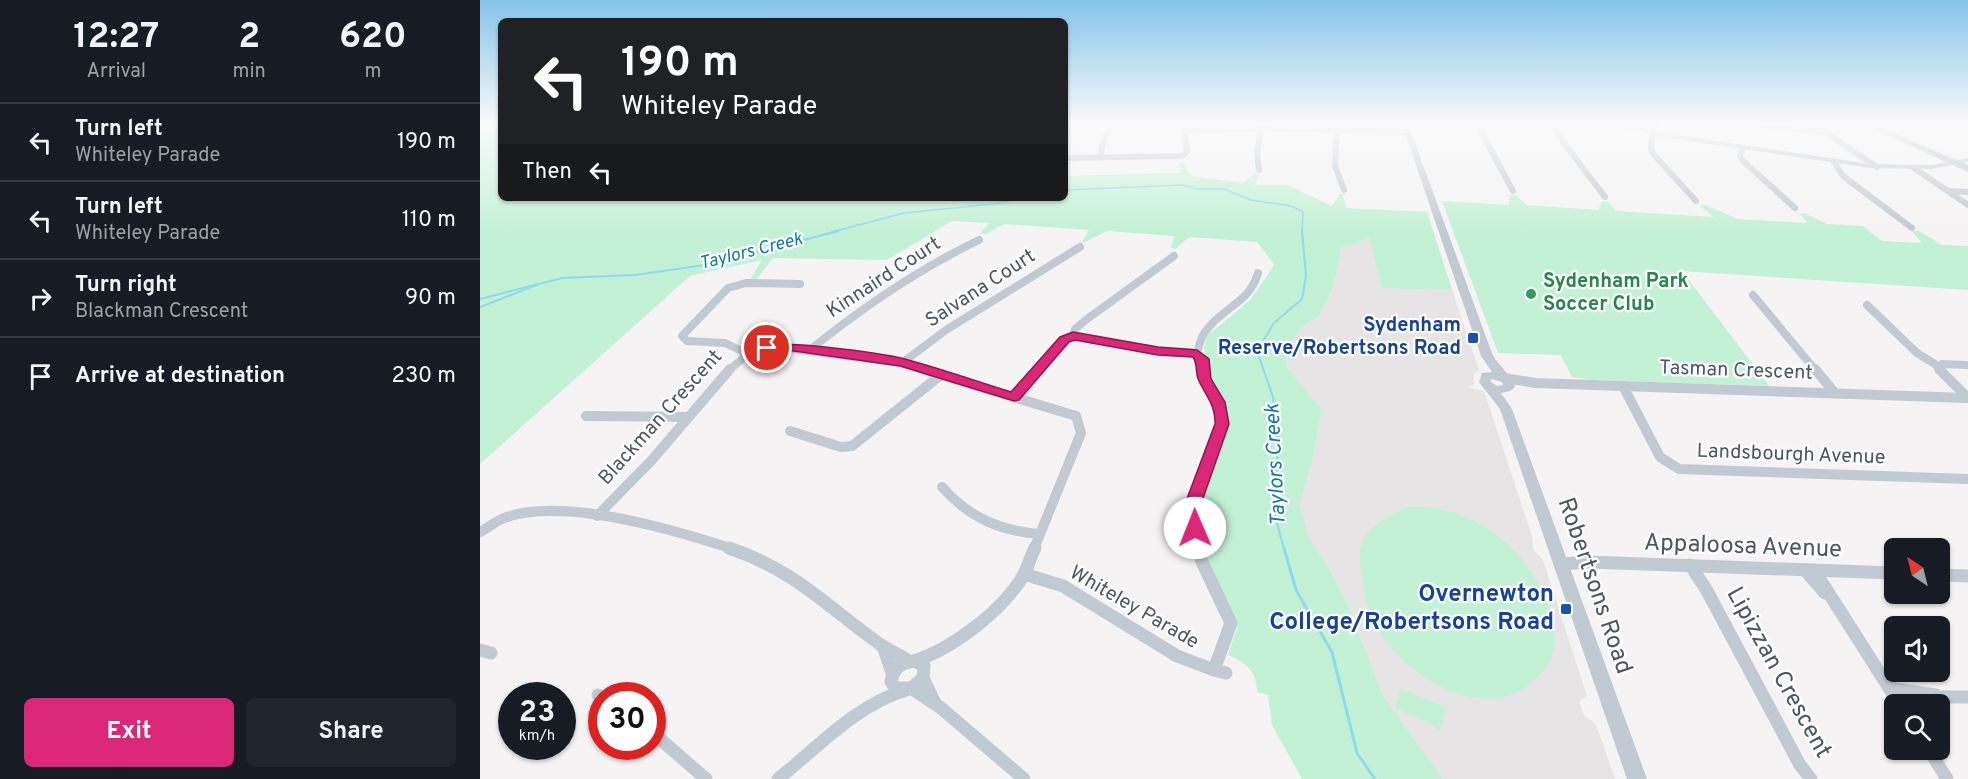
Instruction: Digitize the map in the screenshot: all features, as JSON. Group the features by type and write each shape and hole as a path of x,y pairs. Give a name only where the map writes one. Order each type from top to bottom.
{"main road":[{"path":"1948,160 1964,164"}],"street":[{"path":"1258,160 1259,170"},
{"path":"1335,160 1335,166 1344,190"},
{"path":"1417,160 1487,356 1489,382 1506,383"},
{"path":"1497,160 1513,191"},
{"path":"1577,160 1605,197"},
{"path":"1659,160 1696,201"},
{"path":"1742,160 1795,208"},
{"path":"1823,160 1877,167 1914,168 1964,164"},
{"path":"1867,160 1877,167"},
{"path":"1926,167 1935,160"},
{"path":"1834,162 1843,176 1912,228"},
{"path":"1914,168 1968,205"},
{"path":"1948,191 1968,192"},
{"name":"Kinnaird Court","path":"811,349 858,311 956,251 979,240"},
{"name":"Salvana Court","path":"902,363 946,330 1080,247"},
{"path":"1073,336 1075,329 1087,319 1174,256"},
{"path":"1014,397 1065,339 1073,336 1158,351 1197,354 1205,331 1246,296 1257,282 1258,273"},
{"path":"748,354 725,343 687,341 682,336 728,288 748,282 800,284"},
{"path":"1753,295 1834,392"},
{"path":"1867,305 1917,353 1938,366 1943,375 1966,397"},
{"name":"Blackman Crescent","path":"597,516 651,461 733,365 748,354 777,347 811,349 902,363 1076,417 1081,427 1024,574 1002,603 942,650 924,676"},
{"name":"Whiteley Parade","path":"1024,574 1063,586 1177,657 1220,671 1231,623 1202,562 1193,504 1222,424 1222,416 1218,402 1204,379 1202,359 1197,354"},
{"path":"1487,356 1506,383"},
{"path":"1938,366 1968,365"},
{"path":"790,431 841,447 852,446 942,375"},
{"name":"Robertsons Road","path":"1489,382 1506,410 1637,779"},
{"name":"Tasman Crescent","path":"1506,383 1935,394 1966,397"},
{"name":"Robertsons Road","path":"1506,383 1506,410"},
{"name":"Landsbourgh Avenue","path":"1623,386 1660,457 1679,469 1968,479"},
{"path":"586,416 687,417"},
{"path":"942,486 958,505 984,523 1008,531 1040,534"},
{"path":"480,532 501,519 526,512 597,516 670,530 768,563 814,591 882,646 911,661 922,663 924,676 934,701"},
{"name":"Appaloosa Avenue","path":"1560,560 1884,573"},
{"name":"Lipizzan Crescent","path":"1694,566 1800,765 1811,779"},
{"path":"1810,570 1893,694"},
{"path":"1950,575 1968,576"},
{"path":"882,646 889,659 892,686 908,689 934,701 975,741 1024,779"},
{"name":"Blackman Crescent","path":"911,661 942,650"},
{"path":"868,708 900,665 911,661"},
{"path":"778,779 868,708 885,697 908,689 924,676"},
{"path":"1950,696 1968,697"},
{"path":"666,744 706,779"},
{"path":"1935,760 1947,779"}],"shaded area":[{"path":"1370,238 1435,239 1479,370 1474,373 1474,385 1467,387 1484,391 1532,536 1533,549 1543,560 1587,696 1579,701 1584,715 1596,724 1615,779 1443,779 1382,694 1349,607 1333,575 1308,535 1298,505 1313,458 1322,410 1287,367 1285,345 1293,340 1300,329 1320,315 1334,285 1341,248"}],"green space":[{"path":"480,160 498,160 498,201 1068,201 1068,176 1180,173 1179,162 1183,162 1191,176 1243,183 1254,174 1259,174 1255,185 1287,185 1332,206 1340,194 1343,195 1346,208 1427,212 1452,290 1382,288 1370,238 1341,248 1334,285 1320,315 1300,329 1293,340 1285,346 1287,367 1322,410 1313,458 1299,505 1308,535 1333,575 1349,607 1382,694 1443,779 1302,779 1272,725 1268,695 1257,692 1253,673 1240,661 1228,655 1237,628 1236,619 1209,561 1199,531 1200,499 1223,437 1228,416 1224,403 1207,375 1204,348 1207,336 1250,300 1272,269 1274,264 1257,242 1189,237 1175,249 1171,248 1174,236 1107,231 1082,242 1089,230 1004,224 986,234 980,234 989,223 952,221 887,260 773,258 756,280 750,280 762,260 690,276 480,464"},
{"path":"1510,195 1516,195 1526,205 1598,210 1602,201 1608,202 1617,211 1714,217 1699,205 1703,204 1738,219 1807,223 1800,214 1804,213 1827,224 1863,226 1882,241 1922,243 1912,231 1919,231 1942,245 1968,246 1968,290 1682,271 1769,386 1592,380 1572,377 1561,355 1498,353 1442,201 1508,205"},
{"path":"1409,507 1433,508 1479,523 1517,553 1532,573 1544,594 1552,617 1554,644 1549,663 1525,688 1503,697 1478,698 1454,692 1430,680 1408,664 1389,645 1375,625 1368,609 1365,593 1360,561 1361,546 1371,529 1377,524"},
{"path":"1401,689 1446,707 1440,731 1431,723 1395,708"}],"waterway":[{"name":"Taylors Creek","path":"1068,190 1182,185 1197,189 1224,189 1251,200 1291,206 1303,212 1302,231"},
{"name":"Taylors Creek","path":"832,232 904,213 1008,201"},
{"name":"Taylors Creek","path":"480,299 562,278 635,275 712,264 838,231"},
{"name":"Taylors Creek","path":"1284,549 1275,516 1278,441 1273,397 1257,351 1274,323 1302,299 1306,276 1302,231"},
{"name":"Taylors Creek","path":"480,307 539,284"},
{"name":"Taylors Creek","path":"1284,548 1296,590 1332,652 1357,753 1375,779"}],"place":[{"name":"Sydenham Park Soccer Club","path":"1531,294"},
{"name":"Sydenham Reserve/Robertsons Road","path":"1473,338"},
{"name":"Overnewton College/Robertsons Road","path":"1566,609"}],"route":[{"path":"767,348 811,349 902,363 1014,397 1049,360 1065,339 1077,335 1158,351 1197,354 1202,359 1204,379 1221,408 1222,424 1193,504 1195,528"}]}
